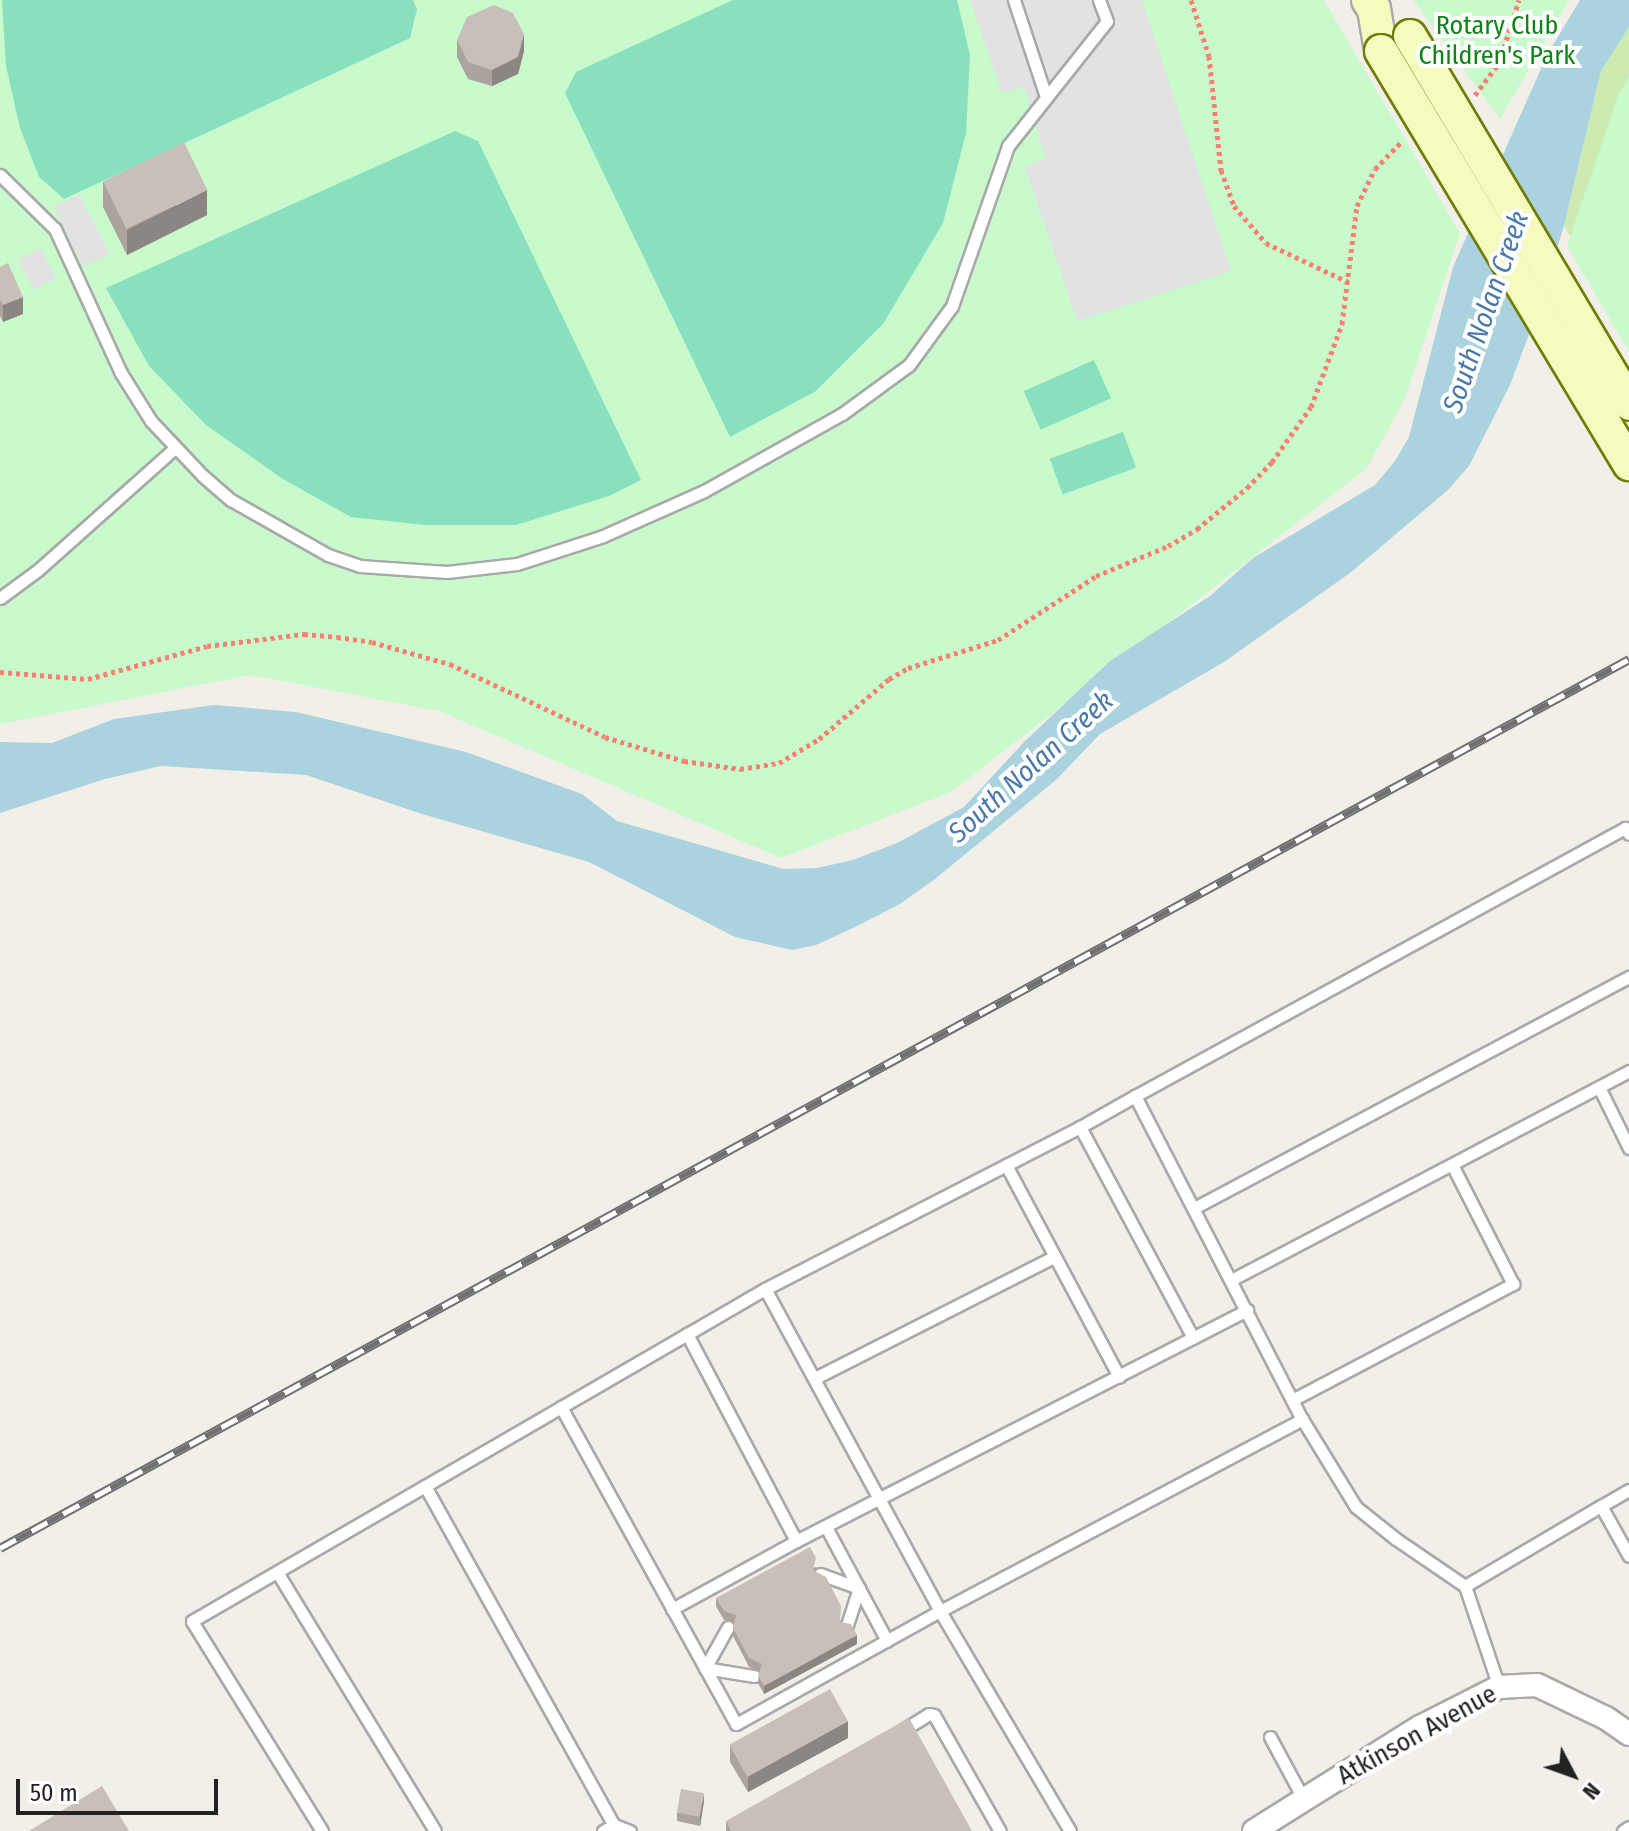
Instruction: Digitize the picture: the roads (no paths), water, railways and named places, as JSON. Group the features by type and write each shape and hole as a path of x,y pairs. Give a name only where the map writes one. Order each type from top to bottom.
{"main road":[{"path":"1371,5 1410,36 1629,404"},
{"path":"1371,5 1381,51 1629,464"}],"street":[{"name":"Atkinson Avenue","path":"1254,1831 1420,1727 1499,1687 1537,1685 1606,1718 1629,1734"}],"lane":[{"path":"1014,0 1046,97"},
{"path":"0,175 55,229 121,373 151,421 221,492 259,519 328,555 360,566 412,572 484,569 555,554 704,491 807,435 867,398 909,365 952,306 972,257 1002,159 1046,97 1107,21 1099,0"},
{"path":"0,598 38,570 175,448"},
{"path":"322,1831 192,1621 765,1289 1080,1127 1625,828 1629,834"},
{"path":"1194,1208 1629,977"},
{"path":"1231,1280 1629,1071"},
{"path":"1599,1087 1629,1148"},
{"path":"1135,1096 1302,1419 1356,1507 1396,1539 1465,1586 1499,1687"},
{"path":"1080,1127 1193,1338"},
{"path":"1006,1165 1119,1377"},
{"path":"1292,1400 1513,1284 1452,1165"},
{"path":"815,1378 1054,1257"},
{"path":"765,1289 940,1611 1070,1831"},
{"path":"672,1609 796,1541 1247,1310"},
{"path":"687,1334 796,1541"},
{"path":"561,1407 736,1724 940,1611 1302,1419"},
{"path":"425,1486 614,1825 630,1831"},
{"path":"1465,1586 1629,1490"},
{"path":"1601,1506 1629,1556"},
{"path":"826,1527 887,1641"},
{"path":"277,1572 435,1831"},
{"path":"820,1574 859,1588"},
{"path":"847,1625 859,1588"},
{"path":"705,1668 728,1627"},
{"path":"705,1668 754,1676"},
{"path":"890,1737 929,1714 934,1715 1000,1831"},
{"path":"1270,1737 1304,1800"},
{"path":"603,1831 614,1825"},
{"path":"1623,1831 1629,1827"}],"water":[{"name":"South Nolan Creek","path":"1580,0 1629,0 1629,27 1601,71 1564,226 1534,321 1510,385 1469,466 1448,490 1350,573 1224,662 1100,734 1056,780 900,904 816,945 792,950 735,937 589,862 422,814 306,775 161,766 105,779 0,813 0,742 52,743 114,719 214,705 296,712 466,752 582,794 617,821 784,869 817,868 853,860 897,843 964,807 1024,742 1110,661 1210,596 1253,558 1375,485 1395,461 1409,437 1453,267 1548,53"}],"railway":[{"path":"0,1548 1629,659"}],"park label":[{"name":"Rotary Club Children's Park","path":"1497,41"}]}
